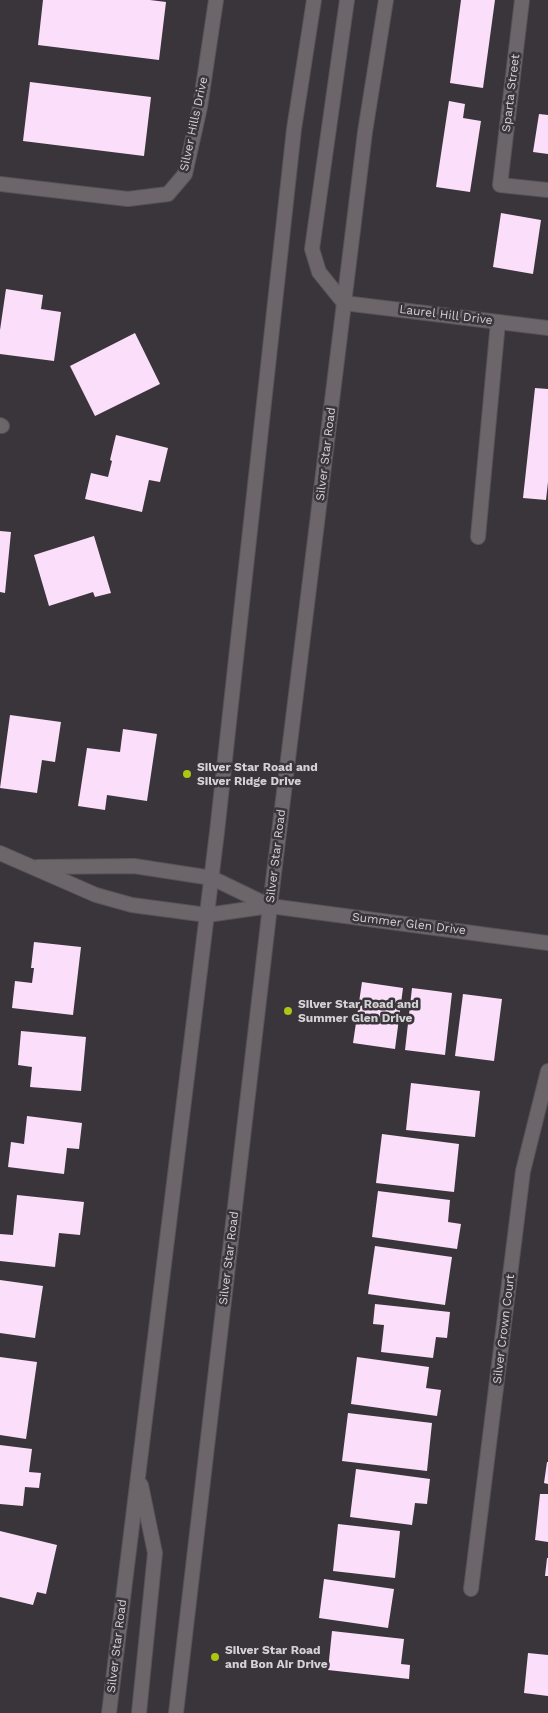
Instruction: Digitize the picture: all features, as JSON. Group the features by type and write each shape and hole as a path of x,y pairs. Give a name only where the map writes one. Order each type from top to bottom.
{"main road":[{"name":"Silver Hills Drive","path":"0,184 128,200 168,194 185,174 200,108 216,0"},
{"name":"Silver Star Road","path":"109,1713 212,878 294,129 314,0"},
{"path":"344,303 319,272 312,249 347,0"},
{"name":"Silver Star Road","path":"176,1713 270,906 365,132 386,0"},
{"name":"Sparta Street","path":"522,0 500,185 548,190"},
{"name":"Laurel Hill Drive","path":"344,303 548,328"},
{"path":"478,537 498,322"},
{"path":"0,853 96,895 132,906 207,915 270,906"},
{"path":"31,867 134,866 212,878 270,906"},
{"name":"Summer Glen Drive","path":"270,906 548,943"},
{"name":"Silver Crown Court","path":"472,1589 523,1171 548,1071"},
{"path":"138,1474 155,1553 139,1713"}],"building":[{"path":"43,0 150,0 166,2 159,60 38,45"},
{"path":"461,0 495,0 483,88 450,83"},
{"path":"30,82 151,97 144,156 23,141"},
{"path":"449,101 465,104 463,118 481,121 470,192 436,187"},
{"path":"539,114 548,115 548,154 533,152"},
{"path":"501,213 541,220 533,274 493,267"},
{"path":"6,289 43,295 41,309 61,312 54,361 0,354 0,330"},
{"path":"135,333 160,384 95,416 70,366"},
{"path":"535,388 548,389 548,482 546,500 523,498"},
{"path":"116,435 168,448 160,482 149,480 142,512 85,499 91,473 108,477"},
{"path":"0,531 11,532 5,593 0,592"},
{"path":"94,536 111,593 95,597 93,592 49,606 34,555"},
{"path":"10,715 61,722 55,762 42,760 37,793 0,788"},
{"path":"123,729 157,734 147,801 107,795 105,810 78,806 87,748 120,752"},
{"path":"34,942 81,947 73,1015 12,1008 15,981 32,983 34,968 31,968"},
{"path":"362,982 403,988 395,1049 353,1043"},
{"path":"412,988 452,993 445,1055 405,1050"},
{"path":"463,994 502,999 494,1061 455,1056"},
{"path":"21,1031 86,1037 81,1091 30,1087 32,1067 18,1065"},
{"path":"411,1083 480,1091 475,1137 406,1130"},
{"path":"27,1116 82,1123 79,1149 67,1148 64,1174 8,1167 11,1142 24,1144"},
{"path":"382,1134 459,1144 454,1192 376,1183"},
{"path":"378,1191 450,1200 448,1222 461,1224 457,1249 372,1237"},
{"path":"17,1195 84,1202 80,1235 59,1233 55,1267 0,1261 0,1234 13,1235"},
{"path":"375,1246 452,1257 445,1305 368,1294"},
{"path":"0,1280 43,1286 35,1338 0,1333"},
{"path":"375,1304 450,1312 447,1338 436,1337 433,1358 381,1352 384,1325 373,1324"},
{"path":"0,1357 37,1362 26,1439 0,1435"},
{"path":"357,1357 429,1367 426,1388 441,1390 437,1416 351,1404"},
{"path":"348,1413 432,1423 427,1471 342,1461"},
{"path":"0,1445 32,1449 29,1472 41,1473 39,1488 25,1487 23,1506 0,1504"},
{"path":"548,1462 548,1484 544,1483"},
{"path":"356,1469 430,1479 427,1504 415,1503 412,1525 350,1517"},
{"path":"540,1494 548,1494 548,1542 535,1540"},
{"path":"338,1524 400,1531 395,1578 333,1571"},
{"path":"0,1531 57,1545 46,1594 37,1592 33,1605 0,1597"},
{"path":"547,1558 548,1576 545,1576"},
{"path":"324,1579 394,1589 388,1628 319,1618"},
{"path":"332,1631 404,1639 401,1664 410,1665 409,1679 328,1670"},
{"path":"528,1653 548,1655 548,1696 524,1693"}],"place":[{"name":"Silver Star Road and Silver Ridge Drive","path":"187,774"},
{"name":"Silver Star Road and Summer Glen Drive","path":"288,1011"},
{"name":"Silver Star Road and Bon Air Drive","path":"215,1657"}]}
